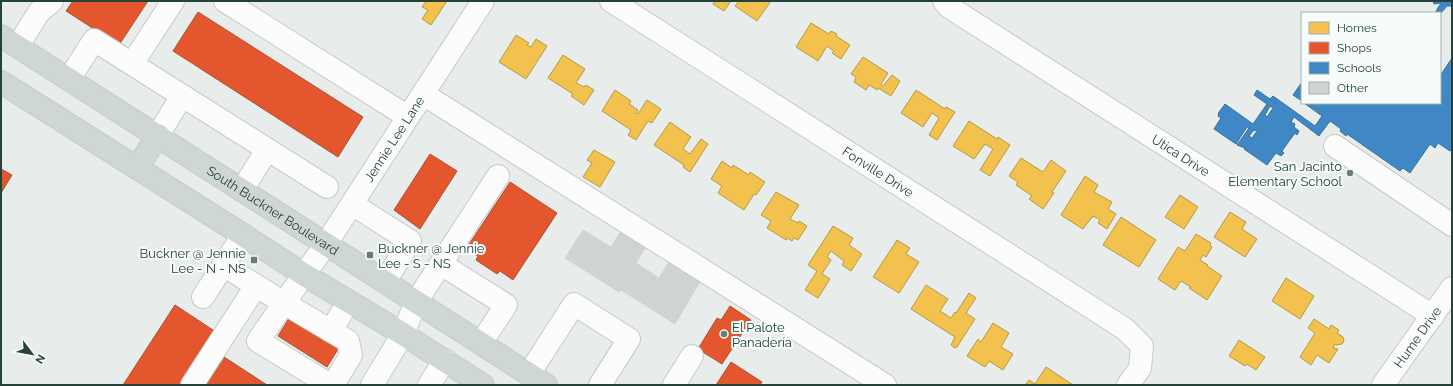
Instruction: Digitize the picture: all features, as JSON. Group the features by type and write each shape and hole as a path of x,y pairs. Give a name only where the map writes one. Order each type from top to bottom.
{"main road":[{"name":"South Buckner Boulevard","path":"9,41 158,135 537,380"},
{"path":"1,82 243,234 348,302 403,334 483,385"},
{"path":"137,168 158,135"}],"street":[{"path":"132,64 173,1"},
{"path":"225,1 408,117"},
{"name":"Jennie Lee Lane","path":"330,385 258,341 326,244 483,1"},
{"name":"Fonville Drive","path":"611,1 1124,329 1142,346 1140,368 1128,385"},
{"path":"9,41 48,2"},
{"name":"Utica Drive","path":"947,4 1433,316"},
{"path":"69,79 94,40 327,187"},
{"path":"423,94 885,385"},
{"path":"158,135 182,96"},
{"path":"1335,146 1452,225"},
{"path":"242,190 267,150"},
{"path":"372,385 403,334 416,302 498,176"},
{"path":"352,204 410,242 385,282"},
{"path":"203,297 243,234"},
{"path":"441,264 506,305 481,343"},
{"path":"223,265 348,341 351,355 333,385"},
{"path":"192,385 256,286"},
{"name":"Hume Drive","path":"1383,385 1452,288"},
{"path":"330,331 348,302"},
{"path":"537,380 574,304 629,338 600,385"},
{"path":"674,385 692,356"},
{"path":"429,385 445,360"}],"building: Homes":[{"path":"426,1 447,1 431,25 422,19 428,10 422,7"},
{"path":"715,1 731,1 724,11 713,4"},
{"path":"739,1 771,1 757,21 735,6"},
{"path":"811,23 829,34 831,31 837,34 836,36 850,45 841,59 832,53 834,51 827,46 818,61 796,47"},
{"path":"516,35 529,43 527,45 531,47 536,39 547,46 526,79 499,62"},
{"path":"563,55 585,69 576,83 584,87 586,85 594,90 584,105 571,96 573,94 548,78"},
{"path":"863,57 888,73 881,84 883,86 892,75 900,81 891,96 878,88 877,90 869,85 866,90 854,82 856,77 851,74"},
{"path":"615,90 631,101 629,104 638,110 636,113 638,114 647,100 661,109 652,123 648,121 636,140 628,135 631,130 602,111"},
{"path":"916,90 945,109 946,107 955,112 937,140 929,135 939,118 932,113 923,127 901,113"},
{"path":"969,121 997,139 998,137 1010,145 990,176 980,170 993,149 985,144 974,159 953,146"},
{"path":"670,122 691,137 683,149 690,154 701,139 708,144 690,172 683,167 684,165 654,145"},
{"path":"594,150 615,162 600,187 583,177 592,163 587,160"},
{"path":"1021,158 1043,172 1051,160 1066,171 1043,209 1029,199 1032,196 1016,185 1018,182 1009,176"},
{"path":"722,161 732,168 733,165 749,175 750,172 765,182 756,195 754,194 744,210 718,193 722,186 711,179"},
{"path":"1085,176 1098,185 1094,192 1112,202 1108,209 1116,214 1107,229 1098,223 1100,220 1093,216 1083,229 1061,215"},
{"path":"776,192 799,205 790,219 798,223 799,221 807,226 798,240 794,238 792,241 787,238 786,240 767,228 771,221 761,215"},
{"path":"1180,195 1198,207 1184,229 1165,217"},
{"path":"1230,212 1246,222 1242,229 1257,239 1245,257 1214,237"},
{"path":"1121,217 1156,240 1139,267 1103,245"},
{"path":"833,226 853,238 849,245 862,254 851,271 842,265 844,261 831,251 827,257 831,260 822,274 830,279 818,298 805,290 817,271 808,265"},
{"path":"1196,234 1211,243 1210,245 1212,247 1206,257 1203,255 1200,260 1222,276 1207,300 1181,281 1175,290 1158,279 1178,247 1185,251"},
{"path":"897,240 910,248 906,254 919,262 899,293 873,277"},
{"path":"1286,278 1314,296 1300,319 1272,301"},
{"path":"926,285 948,299 940,311 951,318 969,293 976,298 966,313 975,319 955,348 951,345 955,337 911,309"},
{"path":"1314,319 1329,329 1331,325 1339,330 1337,333 1343,337 1344,341 1342,344 1335,344 1333,348 1338,349 1329,363 1317,355 1311,365 1300,357 1315,333 1308,328"},
{"path":"993,323 1009,333 1001,347 1013,354 1003,370 989,361 985,367 967,356 978,339 981,342"},
{"path":"1239,340 1265,357 1256,370 1247,364 1245,366 1229,356"},
{"path":"1046,367 1073,385 1025,385 1029,380 1035,384"}],"building: Shops":[{"path":"73,1 148,1 119,45 66,11"},
{"path":"198,12 363,117 338,157 173,51"},
{"path":"430,154 457,171 420,229 394,210"},
{"path":"1,169 12,175 1,193"},
{"path":"510,182 557,213 513,280 500,271 497,274 476,260 478,256 466,249"},
{"path":"175,305 216,332 181,385 123,385"},
{"name":"El Palote Panadería","path":"730,306 751,320 722,364 698,349 717,318 721,320"},
{"path":"291,315 340,346 327,367 278,336"},
{"path":"221,355 267,385 202,385"},
{"path":"731,362 762,382 760,385 716,385"}],"building: Schools":[{"path":"1433,1 1452,1 1452,6 1447,6 1441,13 1436,11 1441,3 1434,4"},
{"path":"1452,58 1452,148 1450,151 1438,143 1435,148 1430,144 1410,173 1403,168 1400,171 1347,134 1346,136 1340,131 1341,129 1330,121 1319,136 1294,117 1291,122 1295,124 1294,127 1299,131 1297,135 1295,133 1282,151 1284,153 1281,156 1276,153 1267,165 1244,149 1245,148 1237,145 1249,128 1247,127 1236,144 1214,129 1221,118 1218,116 1219,112 1225,104 1253,124 1267,104 1254,95 1257,90 1270,99 1273,96 1315,126 1322,116 1305,104 1441,104 1441,74","holes":["1270,106 1273,108 1267,117 1265,115","1254,130 1257,131 1252,138 1249,136"]},
{"path":"1301,83 1301,100 1293,95"}],"building: Other":[{"path":"622,229 647,245 636,263 659,278 670,260 701,280 675,324 621,290 619,292 565,258 583,230 611,247"}],"place":[{"name":"San Jacinto Elementary School","path":"1350,173"},
{"name":"Buckner @ Jennie Lee - S - NS","path":"370,255"},
{"name":"Buckner @ Jennie Lee - N - NS","path":"254,260"},
{"name":"El Palote Panadería","path":"724,334"}]}
